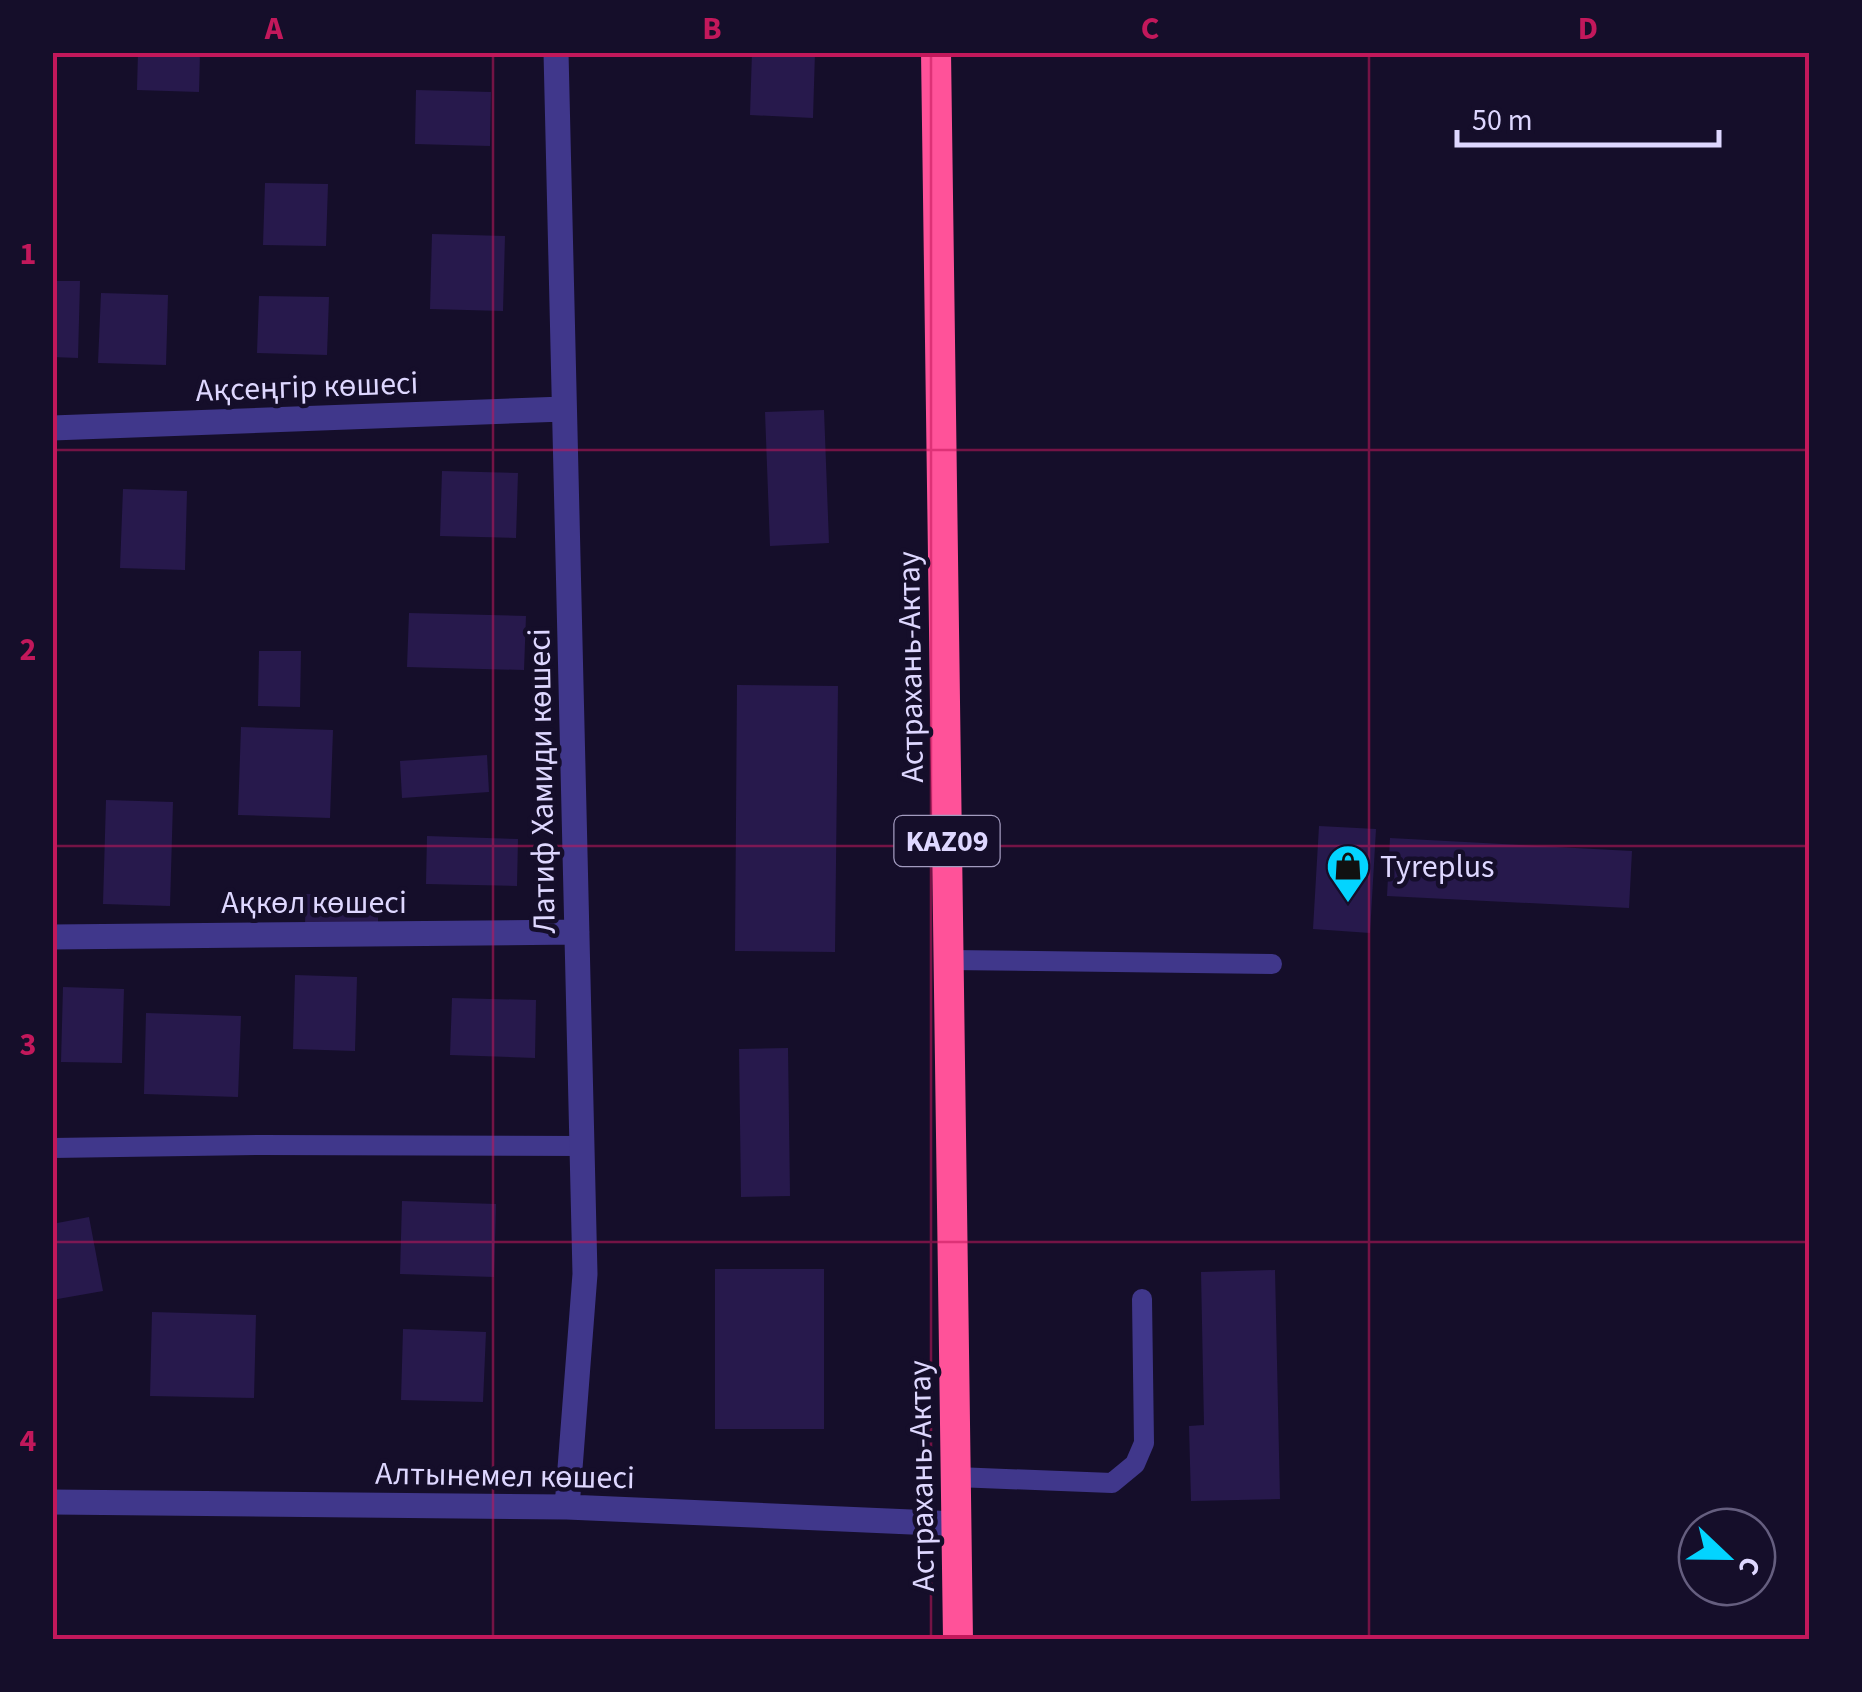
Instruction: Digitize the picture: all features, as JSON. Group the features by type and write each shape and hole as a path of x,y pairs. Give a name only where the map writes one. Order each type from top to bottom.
{"highway":[{"name":"Астрахань-Актау","path":"936,52 958,1636"}],"street":[{"name":"Латиф Хамиди көшесі","path":"556,52 586,1274 566,1507"},
{"name":"Ақсеңгір көшесі","path":"52,428 564,408"},
{"name":"Ақкөл көшесі","path":"52,937 577,932"},
{"name":"Алтынемел көшесі","path":"52,1502 566,1507 957,1524"}],"lane":[{"path":"949,960 1272,964"},
{"path":"52,1148 582,1146"},
{"path":"956,1477 1112,1483 1135,1464 1144,1443 1142,1299"}],"building":[{"path":"138,52 200,52 199,92 137,90"},
{"path":"752,52 815,52 813,118 750,115"},
{"path":"416,90 491,92 490,146 415,144"},
{"path":"265,183 328,184 326,246 263,245"},
{"path":"432,234 505,236 503,311 430,309"},
{"path":"52,281 80,281 78,358 52,357"},
{"path":"101,293 168,295 166,365 98,363"},
{"path":"259,296 329,297 327,355 257,353"},
{"path":"824,410 829,543 770,546 765,412"},
{"path":"442,471 518,473 516,538 440,536"},
{"path":"123,489 187,491 185,570 120,568"},
{"path":"409,613 526,616 524,670 407,667"},
{"path":"259,651 301,651 300,707 258,706"},
{"path":"737,685 838,686 835,952 735,951"},
{"path":"241,727 333,730 330,818 238,815"},
{"path":"487,755 489,792 402,798 400,761"},
{"path":"106,800 173,802 170,906 103,904"},
{"path":"1319,826 1376,829 1370,933 1313,929"},
{"path":"427,836 518,839 517,886 426,884"},
{"path":"1390,838 1632,851 1629,908 1387,896"},
{"path":"306,894 378,895 378,925 305,924"},
{"path":"295,975 357,977 355,1051 293,1049"},
{"path":"63,987 124,989 122,1063 61,1062"},
{"path":"452,998 536,1000 535,1058 450,1055"},
{"path":"146,1013 241,1016 238,1097 144,1094"},
{"path":"788,1048 790,1196 741,1197 739,1049"},
{"path":"402,1201 496,1204 494,1277 400,1274"},
{"path":"89,1217 103,1291 52,1300 52,1224"},
{"path":"715,1269 824,1269 824,1429 715,1429"},
{"path":"1275,1270 1280,1499 1191,1501 1189,1426 1204,1425 1201,1272"},
{"path":"152,1312 256,1315 254,1398 150,1396"},
{"path":"403,1329 486,1332 483,1402 401,1400"}],"place":[{"name":"Tyreplus","path":"1348,904"}]}
